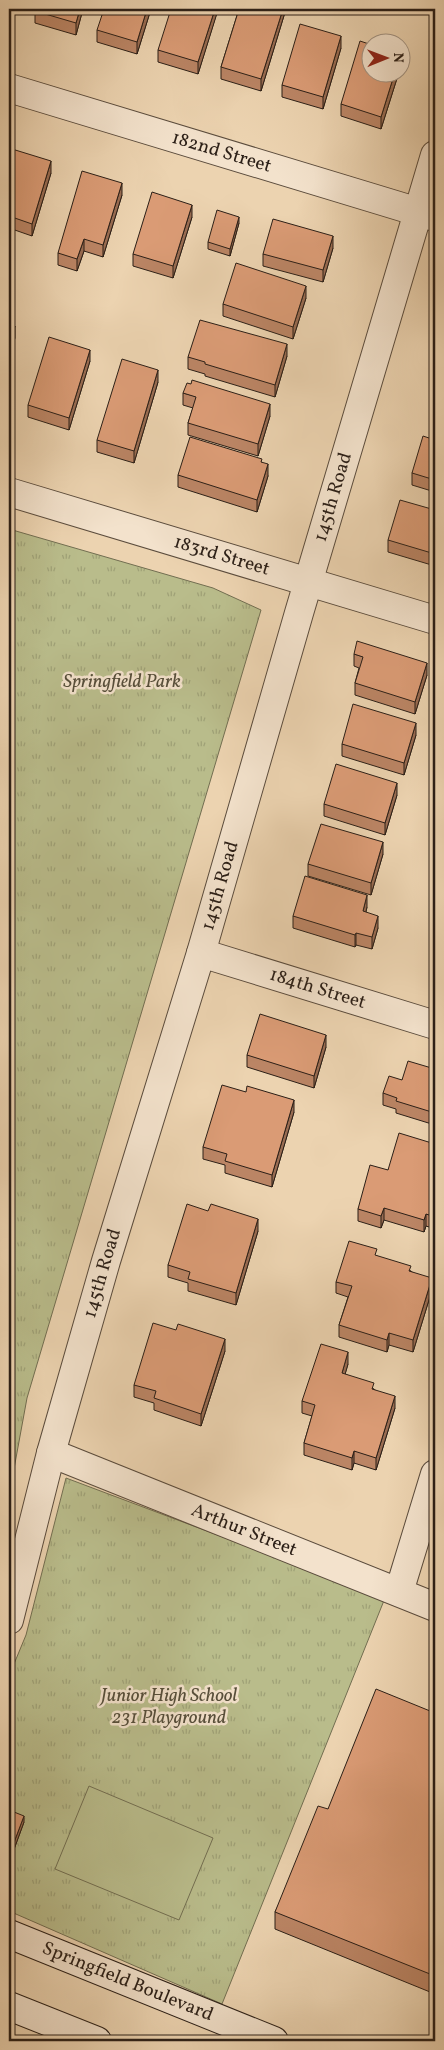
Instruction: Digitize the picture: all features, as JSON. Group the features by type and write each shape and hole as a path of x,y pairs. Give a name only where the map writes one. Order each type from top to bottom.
{"street":[{"name":"182nd Street","path":"9,88 427,214"},
{"name":"145th Road","path":"9,1620 51,1453 106,1261 202,953 308,581 427,214 435,155"},
{"name":"183rd Street","path":"9,492 435,620"},
{"name":"184th Street","path":"202,953 435,1025"},
{"name":"Arthur Street","path":"51,1453 435,1607"},
{"path":"398,1592 435,1474"},
{"name":"Springfield Boulevard","path":"9,1934 274,2041"},
{"path":"9,2006 97,2041"}],"green space":[{"name":"Springfield Park","path":"9,529 213,588 261,610 27,1398 9,1496"},
{"name":"Junior High School 231 Playground","path":"66,1478 385,1598 222,2004 9,1911 9,1676 26,1635"},
{"path":"89,1786 213,1838 179,1920 55,1869"}],"building":[{"path":"35,9 80,9 76,23 35,11"},
{"path":"104,9 147,9 137,42 97,30"},
{"path":"171,9 215,9 198,62 158,50"},
{"path":"239,9 283,9 261,79 221,67"},
{"path":"300,24 341,36 323,97 282,85"},
{"path":"360,41 362,42 362,82 392,82 381,117 341,104"},
{"path":"12,149 51,161 32,224 9,216 9,158"},
{"path":"82,171 122,183 103,245 84,239 77,259 58,253"},
{"path":"152,192 192,205 173,266 133,254"},
{"path":"217,210 239,217 230,249 208,242"},
{"path":"273,219 333,236 323,270 263,254"},
{"path":"236,263 306,286 293,327 223,304"},
{"path":"200,320 287,344 275,385 188,357"},
{"path":"9,324 15,326 9,346"},
{"path":"49,337 90,350 69,418 28,405"},
{"path":"122,359 158,370 134,451 97,440"},
{"path":"192,380 270,404 258,444 188,423 196,397 183,393 187,383 191,384"},
{"path":"423,436 435,440 435,480 412,473"},
{"path":"190,437 262,459 261,462 268,464 257,500 178,475"},
{"path":"400,500 435,510 435,554 388,540"},
{"path":"357,641 427,663 415,702 355,683 363,657 354,654"},
{"path":"353,704 416,723 404,763 342,744"},
{"path":"336,764 397,783 385,823 324,804"},
{"path":"321,824 383,842 371,883 308,864"},
{"path":"305,876 367,895 363,911 378,916 372,937 356,933 355,935 293,916"},
{"path":"260,1014 326,1035 314,1076 247,1055"},
{"path":"408,1061 435,1069 435,1113 396,1101 397,1098 383,1093 389,1076 402,1080"},
{"path":"222,1085 246,1092 247,1086 294,1100 272,1175 225,1161 227,1154 203,1147"},
{"path":"399,1133 435,1144 435,1217 426,1214 424,1220 384,1208 381,1216 358,1209 370,1165 388,1170"},
{"path":"187,1204 208,1211 211,1204 258,1219 236,1293 188,1279 190,1272 168,1265"},
{"path":"349,1241 377,1249 375,1255 411,1266 409,1271 432,1278 413,1340 389,1333 387,1340 339,1325 352,1286 336,1282"},
{"path":"153,1323 176,1330 178,1324 225,1339 201,1414 154,1398 156,1391 134,1385"},
{"path":"321,1344 348,1352 342,1373 374,1383 372,1389 395,1396 376,1458 354,1451 352,1458 304,1443 315,1405 302,1401"},
{"path":"376,1689 435,1713 435,1976 275,1912 318,1806 328,1809"},
{"path":"9,1810 24,1816 13,1845 9,1844"}]}
